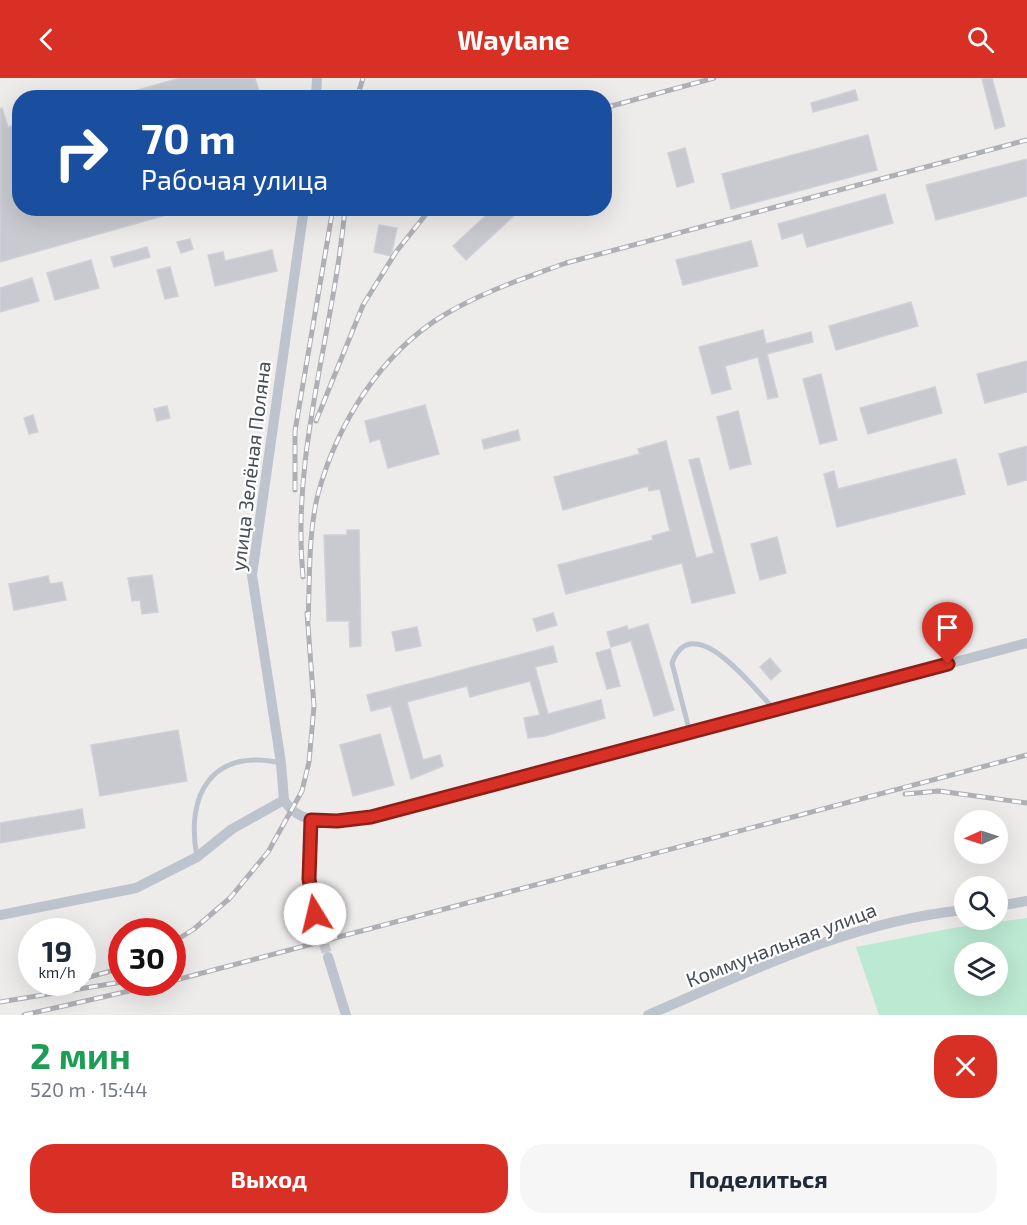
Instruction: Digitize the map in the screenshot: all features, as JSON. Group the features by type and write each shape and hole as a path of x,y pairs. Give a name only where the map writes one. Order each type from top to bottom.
{"street":[{"name":"улица Зелёная Поляна","path":"284,800 281,763 252,574 303,216"},
{"path":"0,915 136,888 197,857 232,829 284,800 290,809 311,820 337,821 371,817 1027,643"},
{"path":"311,820 309,879 315,914"},
{"path":"1008,904 1027,901"},
{"name":"Коммунальная улица","path":"648,1015 733,978 862,930 912,916 954,911"},
{"path":"328,957 346,1015"}],"lane":[{"path":"690,733 672,663 682,647 691,643 699,642 714,649 775,710"},
{"path":"197,857 192,834 193,816 196,800 208,779 222,769 243,761 263,759 281,763"}],"green space":[{"path":"1027,918 1027,1015 879,1015 856,947 954,928 954,930 1008,930 1008,921"}],"building":[{"path":"180,78 255,78 259,90 138,90"},
{"path":"992,78 1005,126 995,129 982,79"},
{"path":"855,90 858,100 813,112 811,103"},
{"path":"2,108 8,127 12,126 12,216 162,216 0,262 0,109"},
{"path":"868,135 877,170 731,209 722,174"},
{"path":"685,148 694,182 677,187 668,153"},
{"path":"1027,159 1027,196 936,220 926,185"},
{"path":"885,194 893,223 807,247 803,233 782,239 778,224"},
{"path":"485,216 513,216 466,260 453,246"},
{"path":"379,225 397,228 391,256 374,252"},
{"path":"190,239 193,249 181,253 177,242"},
{"path":"751,241 758,266 683,285 676,260"},
{"path":"147,247 150,257 114,267 111,257"},
{"path":"272,250 277,271 215,286 208,255 223,252 225,261"},
{"path":"91,260 99,288 55,300 47,273"},
{"path":"170,267 178,296 165,299 157,270"},
{"path":"32,278 39,301 0,312 0,288"},
{"path":"911,302 918,326 836,350 829,326"},
{"path":"763,330 766,344 811,332 813,342 767,354 778,397 768,399 758,357 725,366 731,389 712,394 699,347"},
{"path":"1027,361 1027,392 985,403 977,374"},
{"path":"821,374 837,440 820,444 803,379"},
{"path":"935,387 942,413 868,434 860,408"},
{"path":"425,405 439,454 388,468 380,439 370,442 365,421"},
{"path":"167,406 170,418 157,421 154,409"},
{"path":"738,411 751,464 730,469 717,417"},
{"path":"33,415 38,432 29,434 24,418"},
{"path":"518,430 520,440 484,449 482,440"},
{"path":"666,441 696,558 714,553 689,460 699,458 735,593 692,603 682,563 566,594 558,565 653,540 652,536 670,531 660,489 649,491 648,486 563,510 554,477 640,454 638,449"},
{"path":"1027,446 1027,480 1008,485 999,454"},
{"path":"956,459 965,494 837,527 824,474 834,471 838,489"},
{"path":"347,530 359,530 361,646 350,647 349,621 327,621 324,535 347,535"},
{"path":"777,537 786,573 760,580 751,544"},
{"path":"152,575 158,612 142,614 140,600 132,601 128,578"},
{"path":"48,576 50,584 62,582 66,600 14,610 9,584"},
{"path":"553,613 557,625 537,631 533,619"},
{"path":"648,624 674,710 654,716 631,641 611,647 607,632 627,626 628,630"},
{"path":"417,627 421,646 396,651 392,632"},
{"path":"553,646 557,662 535,667 548,714 601,700 605,718 545,736 528,738 524,718 540,715 530,681 470,697 467,686 407,702 423,760 440,755 443,766 411,779 391,706 371,711 367,695"},
{"path":"610,649 620,686 607,689 596,653"},
{"path":"770,658 781,671 771,680 760,667"},
{"path":"178,730 187,781 100,796 91,745"},
{"path":"380,734 394,785 353,796 340,745"},
{"path":"82,809 85,828 0,843 0,823"}],"tunnel":[{"path":"315,914 328,957"}],"railway":[{"path":"359,90 363,78"},
{"path":"612,106 714,78"},
{"path":"308,621 311,541 315,509 326,468 337,442 364,392 381,370 400,349 444,315 488,292 566,263 1027,140"},
{"path":"295,490 295,431 332,216"},
{"path":"303,577 301,530 308,438 340,254 344,216"},
{"path":"316,421 363,305 396,252 425,216"},
{"path":"186,934 230,898 268,852 302,791 309,762 314,706 307,613"},
{"path":"186,977 1027,755"},
{"path":"905,794 939,791 1027,803"},
{"path":"96,975 108,972"},
{"path":"0,1002 108,984"},
{"path":"24,1015 108,996"}],"route":[{"path":"315,914 309,879 311,820 327,822 371,817 948,664"}]}
